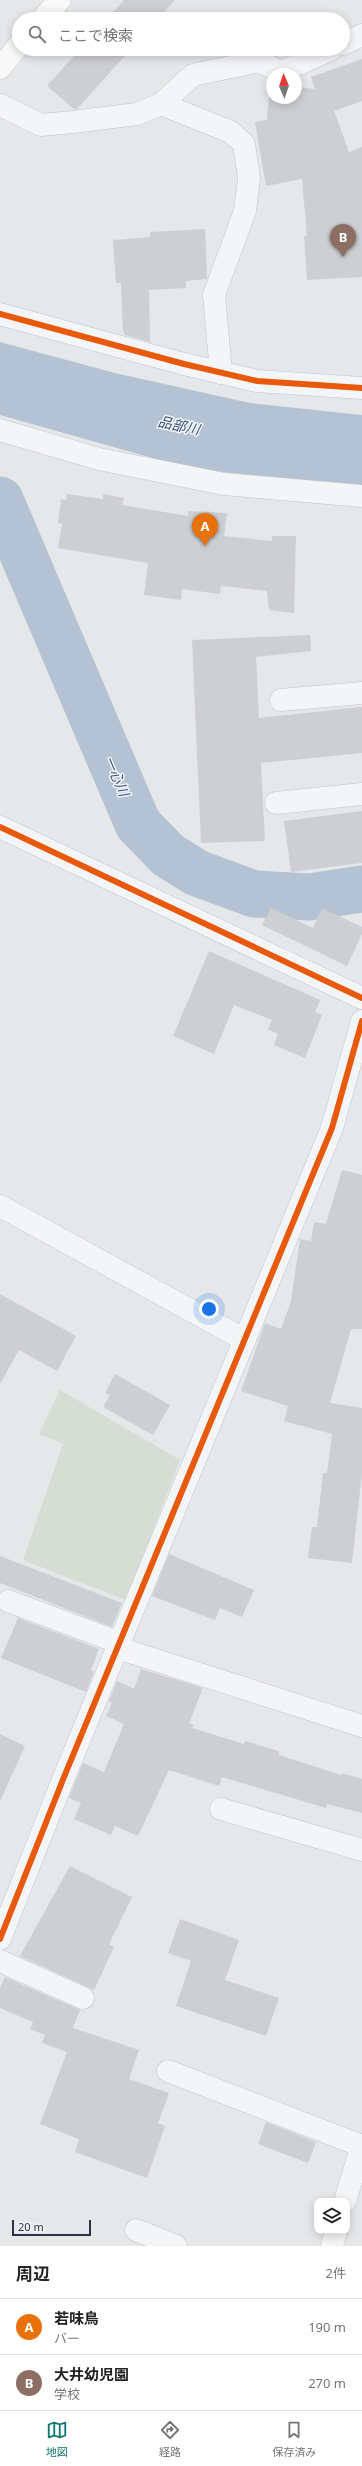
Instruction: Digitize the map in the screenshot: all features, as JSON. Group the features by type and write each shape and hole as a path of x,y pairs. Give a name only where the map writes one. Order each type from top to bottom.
{"main road":[{"path":"49,12 60,0"}],"street":[{"path":"350,40 362,34"},
{"path":"0,105 42,125 137,114 161,104 193,75 259,61 281,72 316,56"},
{"path":"161,104 230,132 244,144 249,178 245,211 214,295 221,373"},
{"path":"0,314 221,373 257,381 362,388"},
{"path":"0,430 99,460 224,484 362,496"},
{"path":"281,700 362,693"},
{"path":"276,803 362,794"},
{"path":"0,827 362,998"},
{"path":"0,1939 64,1777 332,1128 362,1021"},
{"path":"0,1206 245,1340"},
{"path":"8,1601 119,1645 362,1726"},
{"path":"221,1809 362,1850"},
{"path":"0,1961 83,1998"},
{"path":"168,2072 362,2146 346,2198"},
{"path":"136,2230 176,2246"},
{"path":"332,2246 335,2234"}],"shaded area":[{"path":"60,1390 180,1460 126,1600 23,1560 63,1444 39,1434"}],"water":[{"name":"品部川","path":"0,342 115,373 250,403 362,415 362,486 222,472 163,461 0,415"}],"building":[{"path":"124,0 175,0 164,12 113,12"},
{"path":"74,56 125,56 77,109 74,109 47,86"},
{"path":"362,59 362,101 334,111 349,152 362,147 362,277 307,280 304,236 307,236 302,179 266,186 255,122 267,120 268,104 302,104 302,88 315,89 311,77"},
{"path":"205,229 207,279 186,281 186,288 149,290 150,342 125,335 123,331 121,283 116,283 113,240 150,237 150,232"},
{"path":"67,494 103,499 103,494 124,498 122,505 188,516 188,511 227,513 224,536 272,541 272,536 296,536 294,613 269,610 267,591 221,586 220,594 182,589 181,600 144,595 148,563 58,548 62,524 58,523 61,499 66,500"},
{"path":"310,635 311,651 256,657 259,718 362,707 362,753 261,763 265,841 201,843 192,640"},
{"path":"362,811 362,863 291,872 284,821"},
{"path":"271,908 313,928 322,908 362,927 362,934 347,966 262,925"},
{"path":"209,951 320,1000 315,1012 322,1015 305,1058 274,1045 278,1034 268,1029 272,1020 234,1005 214,1054 173,1036"},
{"path":"342,1170 362,1175 362,1329 351,1329 330,1403 362,1408 362,1473 352,1563 308,1558 312,1527 317,1527 323,1473 327,1473 332,1434 284,1421 288,1406 241,1391 265,1323 281,1329 291,1301 300,1239 311,1241 314,1222 326,1224"},
{"path":"0,1294 76,1336 57,1371 19,1350 0,1384"},
{"path":"115,1374 170,1405 153,1435 103,1407 110,1395 105,1393"},
{"path":"169,1554 254,1590 242,1617 220,1608 215,1620 152,1596"},
{"path":"0,1556 122,1603 112,1627 0,1583"},
{"path":"18,1618 99,1649 91,1670 94,1671 86,1692 1,1658"},
{"path":"141,1669 203,1688 189,1723 194,1725 192,1728 244,1744 245,1741 279,1751 279,1755 341,1775 342,1773 362,1779 362,1813 327,1804 326,1808 222,1777 219,1786 169,1770 138,1836 115,1826 111,1835 74,1819 81,1803 69,1798 83,1763 104,1772 124,1724 106,1716 112,1703 109,1701 117,1681 134,1689"},
{"path":"0,1734 25,1746 0,1801"},
{"path":"70,1866 132,1897 109,1944 114,1947 94,1990 20,1956"},
{"path":"180,1919 239,1940 225,1980 279,1998 266,2036 176,2006 191,1961 168,1953"},
{"path":"5,1977 80,2010 73,2028 139,2050 129,2079 169,2093 158,2123 165,2126 147,2178 75,2152 79,2139 40,2124 67,2052 42,2043 45,2035 30,2029 33,2022 0,2008 0,1988"},
{"path":"266,2122 316,2142 308,2163 258,2144"}],"waterway":[{"name":"一心川","path":"0,500 138,824 168,855 197,873 254,894 309,897 362,889"}],"cycle path":[{"path":"0,314 184,364 257,381 362,388"},
{"path":"0,827 362,998"},
{"path":"0,1939 64,1777 332,1128 362,1021"}],"place":[{"name":"大井幼児園","path":"343,257"},
{"name":"若味鳥","path":"205,546"}]}
